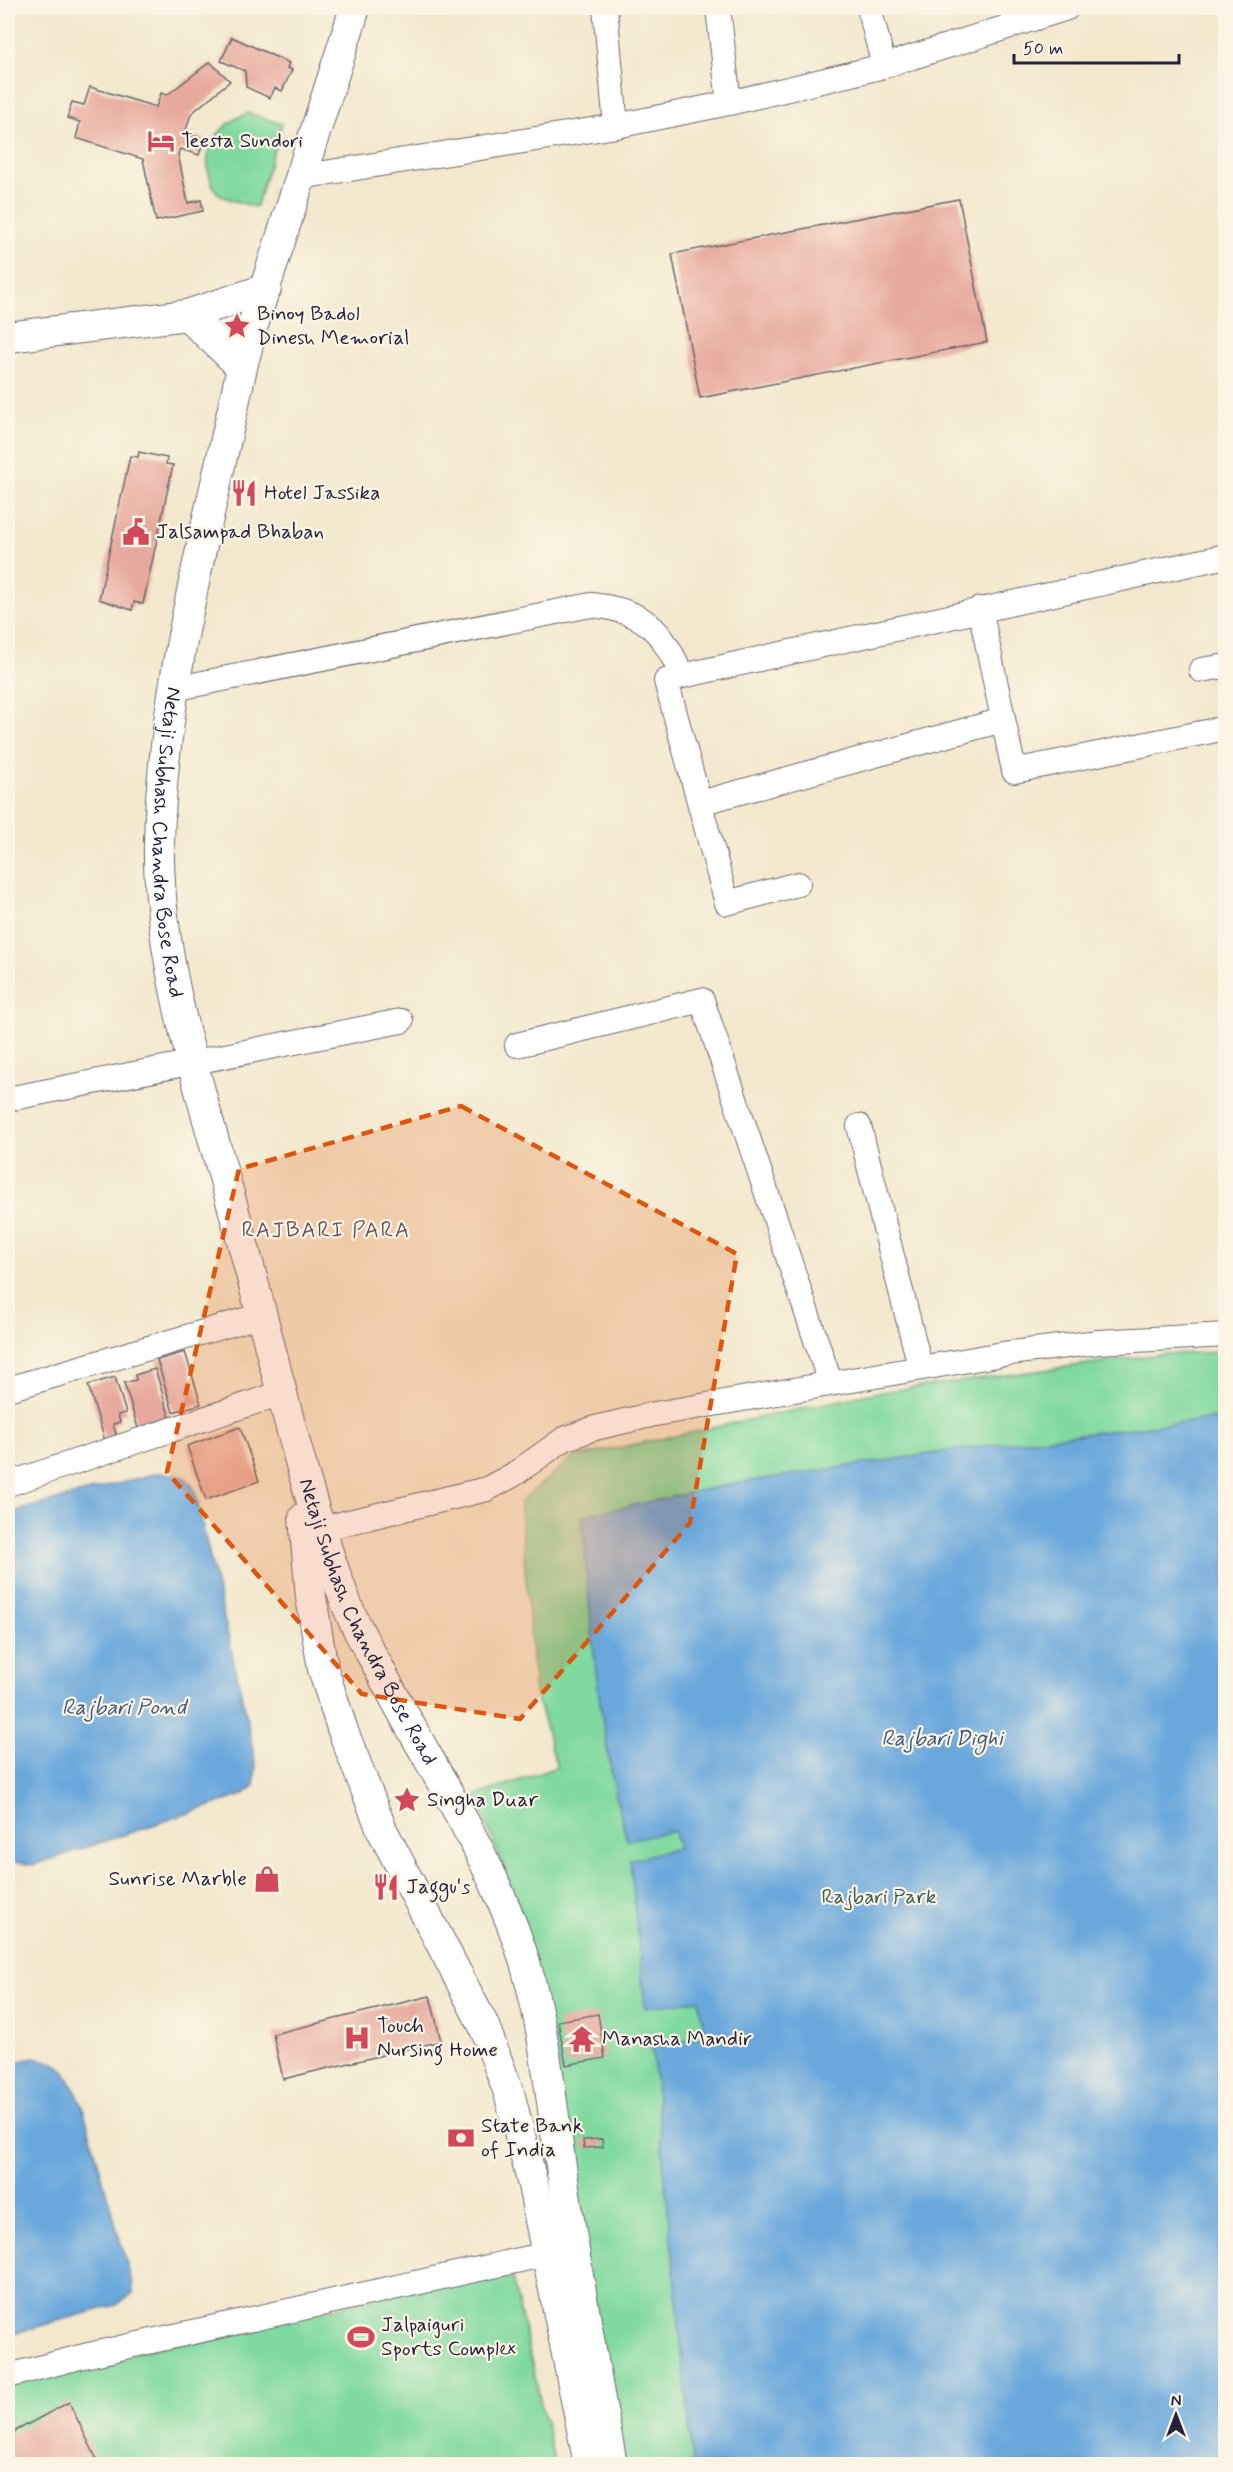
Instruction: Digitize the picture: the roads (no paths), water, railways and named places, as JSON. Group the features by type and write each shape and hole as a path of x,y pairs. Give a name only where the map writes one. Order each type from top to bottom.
{"street":[{"name":"Netaji Subhash Chandra Bose Road","path":"355,8 266,289 252,325 242,367 173,688 159,840 160,884 174,982 262,1315 300,1470 349,1611 401,1710 480,1848 519,1943 536,1998 560,2134 575,2261 612,2464"},
{"path":"605,8 616,126"},
{"path":"718,8 729,103"},
{"path":"869,8 884,66"},
{"path":"300,177 616,126 729,103 884,66 1067,8"},
{"path":"8,336 188,315 266,289"},
{"path":"188,315 242,367"},
{"path":"798,884 727,903 666,681 980,609 1226,556"},
{"path":"173,688 591,605 620,610 646,623 668,644 682,676"},
{"path":"980,609 1014,771 1226,728"},
{"path":"1201,670 1226,666"},
{"path":"700,803 1003,720"},
{"path":"517,1045 702,1000 830,1382"},
{"path":"8,1099 401,1022"},
{"path":"859,1126 920,1366"},
{"path":"8,1389 262,1315"},
{"path":"320,1529 487,1489 513,1475 564,1439 595,1428 655,1414 920,1366 1098,1342 1226,1335"},
{"path":"8,1484 282,1393"},
{"name":"Netaji Subhash Chandra Bose Road","path":"300,1470 311,1597 323,1669 343,1731 382,1830 484,2026 509,2093 533,2185 589,2464"},
{"path":"8,2376 84,2356 547,2254"}],"water":[{"name":"Rajbari Dighi","path":"1225,1417 1225,2464 693,2464 652,2047 705,2037 699,2000 645,2008 630,1860 678,1848 674,1831 627,1840 602,1720 582,1516 737,1483 991,1445"},
{"name":"Rajbari Pond","path":"157,1473 175,1474 185,1478 193,1486 195,1492 246,1714 256,1767 254,1786 243,1795 33,1865 8,1861 8,1513"},
{"path":"35,2058 57,2064 64,2071 81,2101 133,2293 119,2304 8,2335 8,2063"}],"place":[{"name":"Teesta Sundori","path":"161,141"},
{"name":"Binoy Badol Dinesh Memorial","path":"237,326"},
{"name":"Hotel Jassika","path":"244,493"},
{"name":"Jalsampad Bhaban","path":"136,532"},
{"name":"Singha Duar","path":"407,1800"},
{"name":"Sunrise Marble","path":"267,1879"},
{"name":"Jaggu's","path":"386,1887"},
{"name":"Touch Nursing Home","path":"357,2038"},
{"name":"Manasha Mandir","path":"582,2039"},
{"name":"State Bank of India","path":"461,2138"},
{"name":"Jalpaiguri Sports Complex","path":"361,2337"}],"district":[{"name":"RAJBARI PARA","path":"326,1231"}],"park label":[{"name":"Rajbari Park","path":"879,1897"}]}
